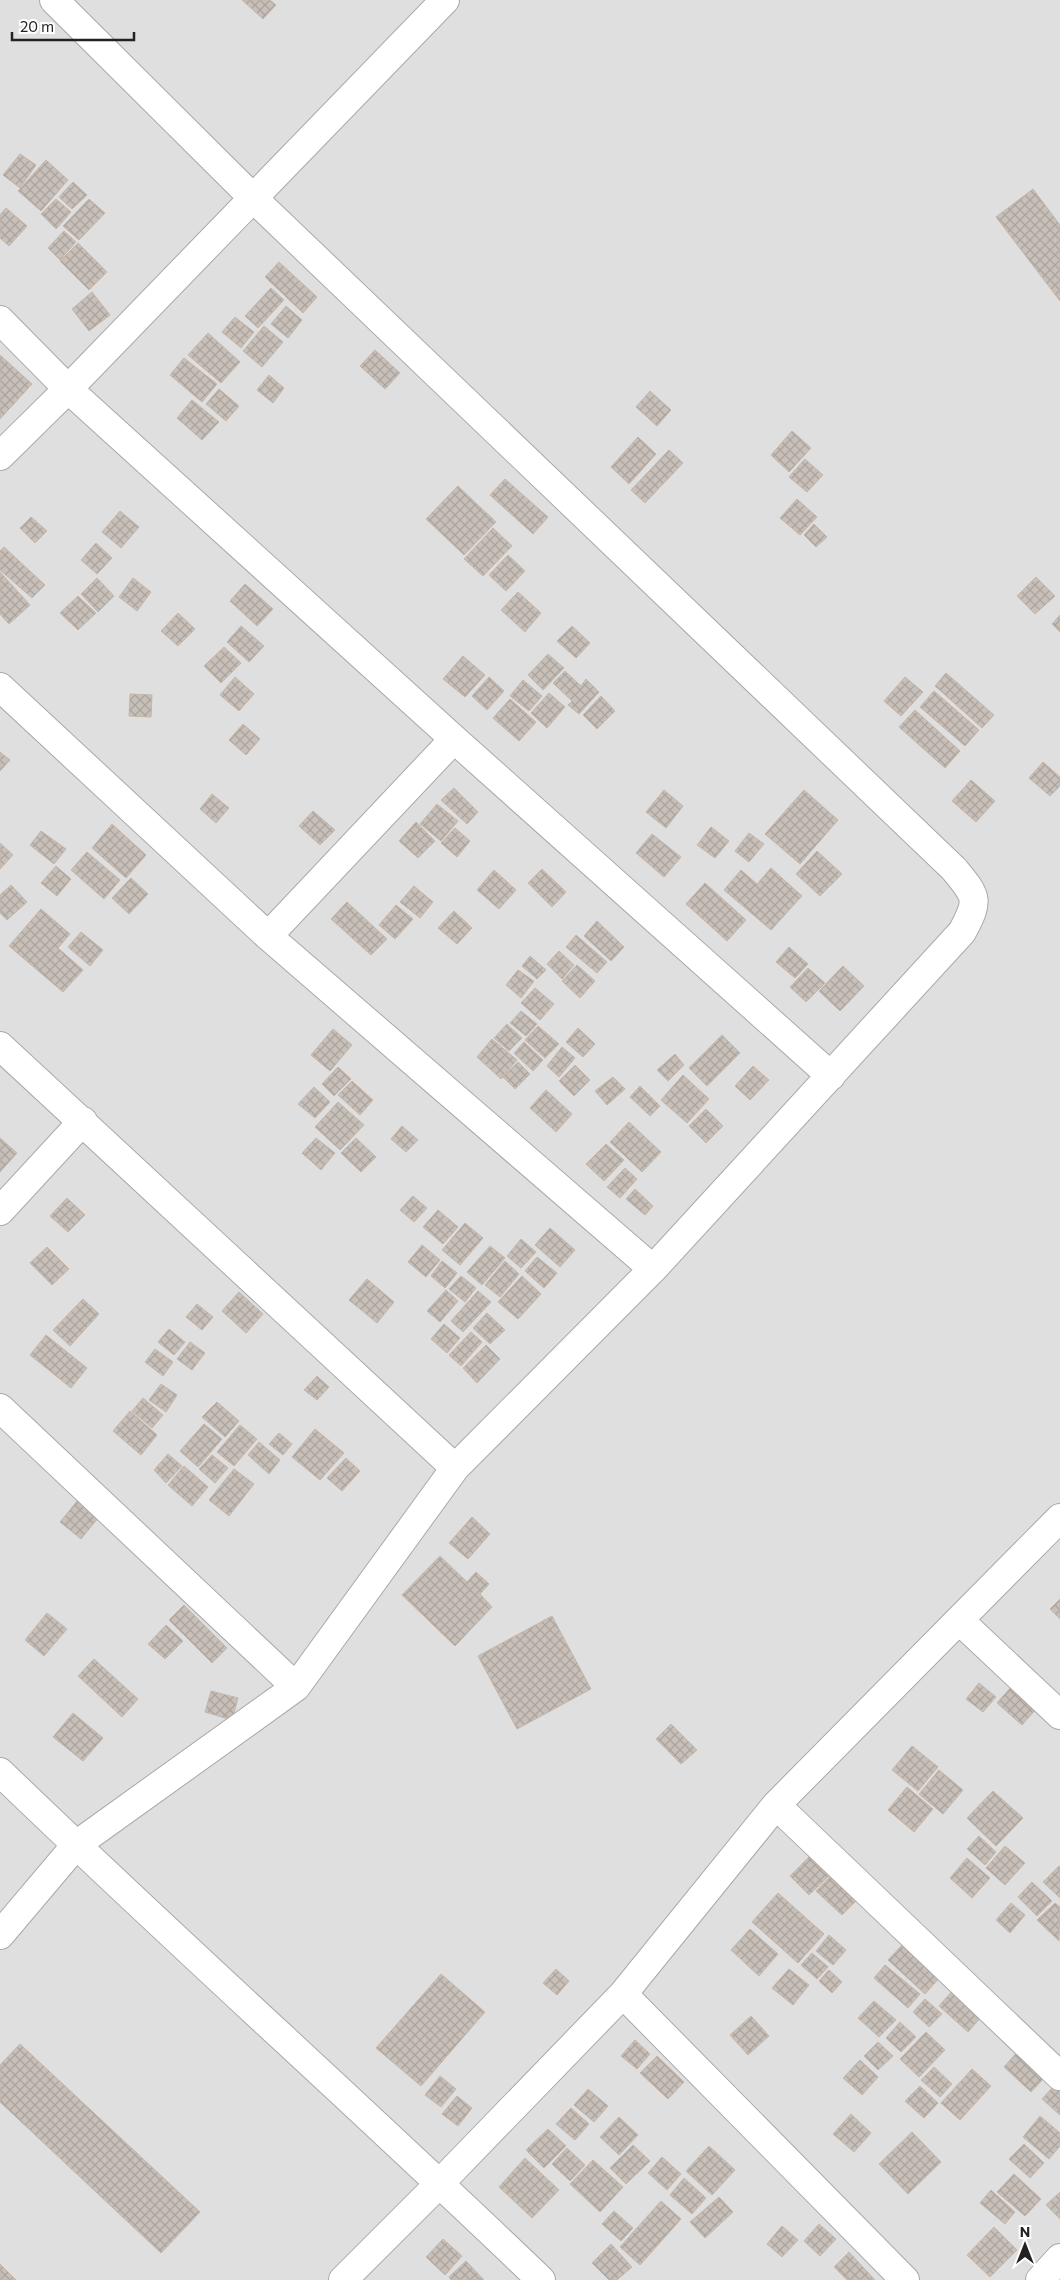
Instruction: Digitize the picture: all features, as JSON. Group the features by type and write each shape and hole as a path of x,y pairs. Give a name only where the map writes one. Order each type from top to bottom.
{"street":[{"path":"0,1935 76,1845 296,1687 455,1468 653,1269 962,932 974,910 974,893 954,869 253,198 54,0"},
{"path":"0,456 68,389 445,0"},
{"path":"0,320 68,389 831,1076"},
{"path":"0,687 268,936 653,1269"},
{"path":"268,936 454,738"},
{"path":"0,1046 455,1468"},
{"path":"0,1211 83,1121"},
{"path":"0,1408 296,1687"},
{"path":"343,2280 440,2183 622,1994 776,1805 1060,1518"},
{"path":"959,1620 1060,1715"},
{"path":"0,1772 440,2183 541,2280"},
{"path":"776,1805 1060,2076"},
{"path":"622,1994 906,2280"},
{"path":"1040,2280 1060,2258"}],"shaded area":[{"path":"0,0 1060,0 1060,2280 0,2280"}],"building":[{"path":"242,0 270,0 276,5 263,19"},
{"path":"20,154 36,165 20,188 3,175"},
{"path":"46,160 68,180 41,211 18,191"},
{"path":"73,182 87,195 72,209 59,197"},
{"path":"1033,189 1060,225 1060,301 996,217"},
{"path":"56,199 71,212 56,229 41,214"},
{"path":"89,199 105,213 79,240 63,226"},
{"path":"6,208 27,226 9,246 0,238 0,215"},
{"path":"64,231 76,242 60,260 48,248"},
{"path":"78,243 107,272 89,290 60,261"},
{"path":"279,262 317,297 303,313 265,277"},
{"path":"271,288 284,300 258,328 245,316"},
{"path":"92,292 110,315 89,331 72,309"},
{"path":"286,306 302,320 288,338 271,324"},
{"path":"235,317 254,332 241,348 222,332"},
{"path":"264,326 283,342 262,367 243,351"},
{"path":"208,333 240,362 221,383 188,355"},
{"path":"375,350 400,373 385,389 360,366"},
{"path":"0,355 32,384 0,419"},
{"path":"184,358 217,384 202,402 170,375"},
{"path":"269,375 284,388 273,403 257,390"},
{"path":"219,389 239,406 226,421 206,404"},
{"path":"650,391 671,410 657,426 636,407"},
{"path":"192,400 219,422 202,440 177,418"},
{"path":"792,431 811,448 789,472 771,455"},
{"path":"638,437 656,454 629,484 611,467"},
{"path":"669,450 683,463 645,503 631,490"},
{"path":"805,459 823,475 807,492 789,477"},
{"path":"505,479 548,517 533,534 490,495"},
{"path":"458,486 496,522 464,555 426,519"},
{"path":"797,499 817,517 800,535 780,518"},
{"path":"120,511 139,527 121,548 102,532"},
{"path":"31,517 47,531 35,543 20,528"},
{"path":"814,524 827,537 816,547 804,535"},
{"path":"493,528 512,546 483,576 464,559"},
{"path":"96,543 112,558 97,574 81,560"},
{"path":"4,547 45,585 32,598 0,570 0,551"},
{"path":"508,555 525,571 506,591 489,575"},
{"path":"0,572 30,605 9,624 0,614"},
{"path":"1036,577 1055,596 1035,614 1017,596"},
{"path":"97,578 114,596 98,612 81,594"},
{"path":"133,578 151,592 137,611 119,597"},
{"path":"245,584 273,609 257,626 230,601"},
{"path":"518,592 541,613 525,632 501,610"},
{"path":"78,596 96,613 78,630 60,613"},
{"path":"178,613 195,629 178,646 161,631"},
{"path":"1060,615 1060,632 1052,624"},
{"path":"241,626 264,646 249,662 227,642"},
{"path":"572,626 590,643 576,658 557,641"},
{"path":"224,647 241,663 221,683 204,666"},
{"path":"548,654 564,668 543,690 528,675"},
{"path":"463,656 485,675 465,697 443,679"},
{"path":"565,671 581,686 586,679 599,692 579,714 568,705 572,701 553,683"},
{"path":"946,673 994,715 982,728 935,686"},
{"path":"235,677 254,694 239,711 220,695"},
{"path":"489,677 504,691 487,710 472,696"},
{"path":"905,677 923,692 901,716 884,701"},
{"path":"523,680 542,696 529,711 510,696"},
{"path":"934,691 979,730 965,746 920,707"},
{"path":"549,693 565,707 547,728 531,713"},
{"path":"130,694 152,695 151,717 129,716"},
{"path":"601,696 615,711 597,729 583,715"},
{"path":"510,699 536,722 519,741 493,718"},
{"path":"915,710 960,751 945,768 899,727"},
{"path":"243,724 260,739 246,755 229,740"},
{"path":"0,752 10,760 0,771"},
{"path":"1043,762 1060,777 1060,786 1050,796 1029,778"},
{"path":"971,780 995,801 976,822 952,801"},
{"path":"454,788 478,812 467,824 441,800"},
{"path":"664,790 683,806 666,828 646,812"},
{"path":"804,790 838,820 800,864 765,834"},
{"path":"212,794 229,808 216,823 200,809"},
{"path":"437,804 458,821 441,841 420,824"},
{"path":"313,811 335,830 320,845 299,826"},
{"path":"416,822 435,841 418,858 399,841"},
{"path":"112,824 146,855 126,878 92,848"},
{"path":"711,827 729,841 715,858 697,845"},
{"path":"455,828 470,841 457,857 441,843"},
{"path":"41,831 66,849 54,864 30,845"},
{"path":"749,833 764,844 749,862 735,851"},
{"path":"652,834 681,857 664,877 636,853"},
{"path":"0,843 13,855 0,869"},
{"path":"817,851 842,874 820,896 796,874"},
{"path":"87,852 120,880 104,899 71,870"},
{"path":"56,866 71,879 57,896 41,883"},
{"path":"771,868 802,896 771,930 724,890 741,870 757,884"},
{"path":"542,869 566,892 552,907 528,883"},
{"path":"494,870 516,890 499,909 477,890"},
{"path":"131,878 148,894 129,914 112,898"},
{"path":"705,883 746,920 727,941 686,904"},
{"path":"11,885 27,902 7,920 0,913 0,895"},
{"path":"414,886 433,902 420,918 400,902"},
{"path":"347,902 387,939 371,955 331,919"},
{"path":"396,905 413,919 395,939 379,925"},
{"path":"41,909 70,934 58,948 83,970 63,992 9,946"},
{"path":"454,911 472,928 457,944 438,928"},
{"path":"597,921 624,947 611,961 584,936"},
{"path":"81,932 103,950 90,966 68,947"},
{"path":"576,935 607,962 597,973 566,947"},
{"path":"789,947 808,964 795,978 776,962"},
{"path":"559,951 574,965 562,979 547,964"},
{"path":"530,956 546,970 537,979 522,966"},
{"path":"577,965 595,981 580,998 562,981"},
{"path":"843,966 864,986 840,1011 819,991"},
{"path":"808,968 825,983 806,1002 790,987"},
{"path":"518,970 534,981 521,998 506,985"},
{"path":"535,988 554,1004 540,1020 521,1003"},
{"path":"521,1011 537,1024 526,1036 510,1023"},
{"path":"507,1024 522,1038 509,1051 494,1038"},
{"path":"538,1026 559,1044 545,1058 525,1040"},
{"path":"578,1028 595,1044 583,1057 566,1042"},
{"path":"333,1029 352,1045 330,1071 311,1055"},
{"path":"722,1035 740,1053 707,1086 689,1068"},
{"path":"492,1039 517,1060 501,1079 477,1057"},
{"path":"524,1042 543,1060 533,1071 514,1053"},
{"path":"562,1047 575,1058 559,1077 547,1066"},
{"path":"675,1054 684,1065 668,1081 657,1070"},
{"path":"518,1062 530,1074 515,1089 503,1077"},
{"path":"575,1065 590,1080 574,1096 559,1081"},
{"path":"753,1066 769,1080 750,1100 735,1086"},
{"path":"338,1067 351,1079 334,1096 322,1084"},
{"path":"683,1075 709,1099 687,1123 661,1100"},
{"path":"613,1077 625,1089 607,1105 595,1091"},
{"path":"352,1081 373,1100 360,1115 338,1095"},
{"path":"640,1086 660,1106 650,1116 630,1097"},
{"path":"314,1087 330,1102 315,1118 298,1104"},
{"path":"546,1090 572,1114 556,1132 530,1108"},
{"path":"338,1102 364,1125 340,1150 315,1127"},
{"path":"706,1109 723,1126 706,1143 689,1126"},
{"path":"629,1122 661,1152 642,1172 610,1142"},
{"path":"402,1126 418,1140 406,1152 391,1139"},
{"path":"0,1138 17,1153 0,1172"},
{"path":"316,1138 335,1153 321,1170 302,1153"},
{"path":"356,1138 376,1157 361,1172 341,1153"},
{"path":"606,1144 624,1160 604,1181 586,1164"},
{"path":"625,1168 637,1179 620,1198 607,1187"},
{"path":"635,1189 653,1206 645,1215 626,1199"},
{"path":"413,1196 427,1208 414,1222 400,1210"},
{"path":"67,1198 85,1215 68,1232 50,1216"},
{"path":"438,1210 458,1227 443,1244 423,1227"},
{"path":"465,1223 483,1238 460,1265 442,1250"},
{"path":"550,1228 575,1250 560,1267 535,1245"},
{"path":"521,1239 536,1252 521,1268 507,1256"},
{"path":"422,1245 440,1260 426,1277 408,1262"},
{"path":"490,1246 505,1258 482,1285 467,1272"},
{"path":"47,1247 69,1269 52,1285 30,1263"},
{"path":"537,1257 557,1273 544,1288 525,1271"},
{"path":"442,1261 457,1273 445,1288 431,1276"},
{"path":"505,1261 519,1274 500,1297 485,1285"},
{"path":"461,1276 476,1288 465,1302 449,1289"},
{"path":"522,1276 541,1294 518,1319 498,1302"},
{"path":"367,1279 394,1302 377,1323 349,1300"},
{"path":"446,1290 458,1301 440,1322 427,1311"},
{"path":"478,1291 491,1302 463,1332 451,1321"},
{"path":"239,1292 263,1314 246,1333 222,1311"},
{"path":"83,1299 99,1314 70,1346 53,1330"},
{"path":"197,1304 213,1317 202,1330 186,1317"},
{"path":"487,1313 505,1330 490,1344 473,1328"},
{"path":"444,1324 460,1338 447,1353 431,1339"},
{"path":"169,1329 185,1342 174,1355 158,1342"},
{"path":"471,1332 482,1342 461,1366 449,1355"},
{"path":"46,1335 87,1368 71,1388 30,1355"},
{"path":"190,1342 205,1353 192,1370 177,1359"},
{"path":"486,1345 500,1359 477,1383 463,1368"},
{"path":"155,1349 173,1362 163,1376 145,1362"},
{"path":"317,1376 329,1387 317,1400 304,1390"},
{"path":"161,1384 177,1395 166,1412 149,1400"},
{"path":"143,1398 163,1415 152,1428 132,1411"},
{"path":"217,1402 239,1421 225,1437 202,1417"},
{"path":"130,1411 157,1435 141,1455 113,1431"},
{"path":"204,1424 222,1439 198,1467 180,1451"},
{"path":"240,1425 257,1439 234,1466 217,1452"},
{"path":"315,1429 344,1453 320,1480 292,1457"},
{"path":"279,1433 292,1444 283,1455 269,1444"},
{"path":"259,1442 280,1460 269,1474 248,1455"},
{"path":"168,1454 182,1466 166,1483 154,1470"},
{"path":"212,1455 228,1468 215,1483 199,1469"},
{"path":"346,1458 360,1471 342,1491 327,1478"},
{"path":"184,1466 208,1487 192,1506 168,1485"},
{"path":"234,1469 254,1484 229,1516 209,1500"},
{"path":"78,1500 99,1517 81,1539 60,1522"},
{"path":"472,1517 490,1534 468,1559 449,1543"},
{"path":"440,1556 467,1582 476,1572 489,1584 480,1594 492,1607 455,1646 402,1595"},
{"path":"1060,1599 1060,1619 1050,1609"},
{"path":"184,1605 227,1648 212,1663 169,1620"},
{"path":"47,1613 67,1629 44,1656 25,1640"},
{"path":"552,1616 591,1689 517,1729 478,1656"},
{"path":"166,1625 183,1641 165,1659 148,1644"},
{"path":"94,1659 138,1699 122,1717 78,1676"},
{"path":"979,1683 996,1697 983,1712 966,1699"},
{"path":"1012,1686 1037,1708 1022,1725 997,1703"},
{"path":"211,1691 238,1698 232,1720 205,1712"},
{"path":"73,1713 103,1738 83,1761 53,1737"},
{"path":"671,1724 697,1750 681,1764 656,1739"},
{"path":"912,1746 938,1767 918,1791 892,1770"},
{"path":"939,1770 963,1790 943,1814 919,1794"},
{"path":"907,1787 933,1809 914,1832 888,1810"},
{"path":"993,1791 1023,1818 996,1846 967,1818"},
{"path":"979,1836 996,1852 985,1865 967,1849"},
{"path":"1005,1846 1025,1863 1005,1885 986,1868"},
{"path":"809,1857 829,1876 809,1895 790,1876"},
{"path":"967,1858 990,1878 972,1898 950,1878"},
{"path":"1060,1867 1060,1898 1043,1882"},
{"path":"832,1875 857,1900 842,1915 816,1891"},
{"path":"1032,1882 1052,1901 1037,1916 1018,1897"},
{"path":"778,1893 824,1934 798,1963 752,1922"},
{"path":"1011,1903 1025,1915 1010,1933 996,1920"},
{"path":"1055,1903 1060,1907 1059,1941 1037,1920"},
{"path":"750,1929 778,1954 759,1976 731,1950"},
{"path":"829,1935 846,1950 833,1965 816,1951"},
{"path":"905,1942 941,1976 925,1994 888,1960"},
{"path":"812,1953 828,1967 817,1979 801,1965"},
{"path":"885,1965 920,1994 908,2008 874,1978"},
{"path":"556,1969 569,1981 557,1995 543,1983"},
{"path":"789,1969 809,1985 793,2005 772,1988"},
{"path":"829,1970 842,1982 832,1993 819,1981"},
{"path":"441,1974 485,2012 421,2086 376,2048"},
{"path":"954,1989 983,2015 968,2032 939,2006"},
{"path":"925,1999 942,2014 929,2027 913,2012"},
{"path":"874,2001 896,2020 879,2037 858,2018"},
{"path":"751,2016 769,2036 748,2055 730,2035"},
{"path":"900,2022 916,2037 901,2052 886,2038"},
{"path":"926,2032 945,2050 919,2077 900,2059"},
{"path":"635,2040 650,2054 637,2069 621,2056"},
{"path":"878,2042 893,2056 878,2070 864,2056"},
{"path":"20,2044 200,2212 161,2253 0,2102 0,2065"},
{"path":"1019,2050 1046,2076 1031,2092 1004,2067"},
{"path":"657,2056 684,2082 668,2099 640,2073"},
{"path":"860,2060 878,2077 862,2095 843,2078"},
{"path":"934,2067 952,2084 940,2097 921,2080"},
{"path":"972,2069 991,2086 960,2120 941,2103"},
{"path":"440,2076 456,2089 441,2107 425,2095"},
{"path":"920,2086 938,2103 924,2118 905,2101"},
{"path":"1054,2086 1060,2091 1060,2115 1042,2099"},
{"path":"588,2089 608,2106 594,2122 574,2105"},
{"path":"457,2096 472,2108 458,2126 442,2114"},
{"path":"571,2108 589,2124 575,2140 556,2124"},
{"path":"851,2114 871,2133 854,2152 833,2134"},
{"path":"1040,2116 1060,2133 1060,2146 1049,2159 1023,2137"},
{"path":"619,2117 638,2135 619,2155 600,2137"},
{"path":"548,2129 566,2146 544,2168 526,2150"},
{"path":"912,2132 941,2162 908,2194 879,2164"},
{"path":"1024,2144 1044,2163 1030,2178 1009,2159"},
{"path":"633,2145 650,2161 626,2184 610,2168"},
{"path":"709,2146 735,2170 712,2195 686,2171"},
{"path":"567,2148 585,2165 570,2181 552,2164"},
{"path":"662,2157 681,2174 667,2190 648,2173"},
{"path":"525,2158 559,2190 532,2218 499,2187"},
{"path":"593,2160 623,2187 600,2212 570,2184"},
{"path":"1014,2174 1041,2199 1025,2216 997,2192"},
{"path":"684,2178 706,2198 692,2214 670,2195"},
{"path":"991,2190 1015,2212 1005,2224 980,2203"},
{"path":"1060,2192 1060,2219 1046,2205"},
{"path":"719,2197 733,2212 705,2238 690,2222"},
{"path":"661,2201 681,2219 640,2265 620,2247"},
{"path":"614,2211 633,2228 621,2241 602,2224"},
{"path":"819,2224 836,2239 820,2256 804,2241"},
{"path":"782,2226 798,2240 782,2257 767,2244"},
{"path":"994,2227 1017,2250 990,2277 967,2255"},
{"path":"443,2239 462,2256 445,2275 426,2257"},
{"path":"611,2244 632,2267 617,2280 609,2280 592,2263"},
{"path":"849,2252 875,2280 847,2280 834,2267"},
{"path":"466,2261 484,2280 451,2280 449,2277"},
{"path":"0,2264 16,2280 0,2280"}]}
